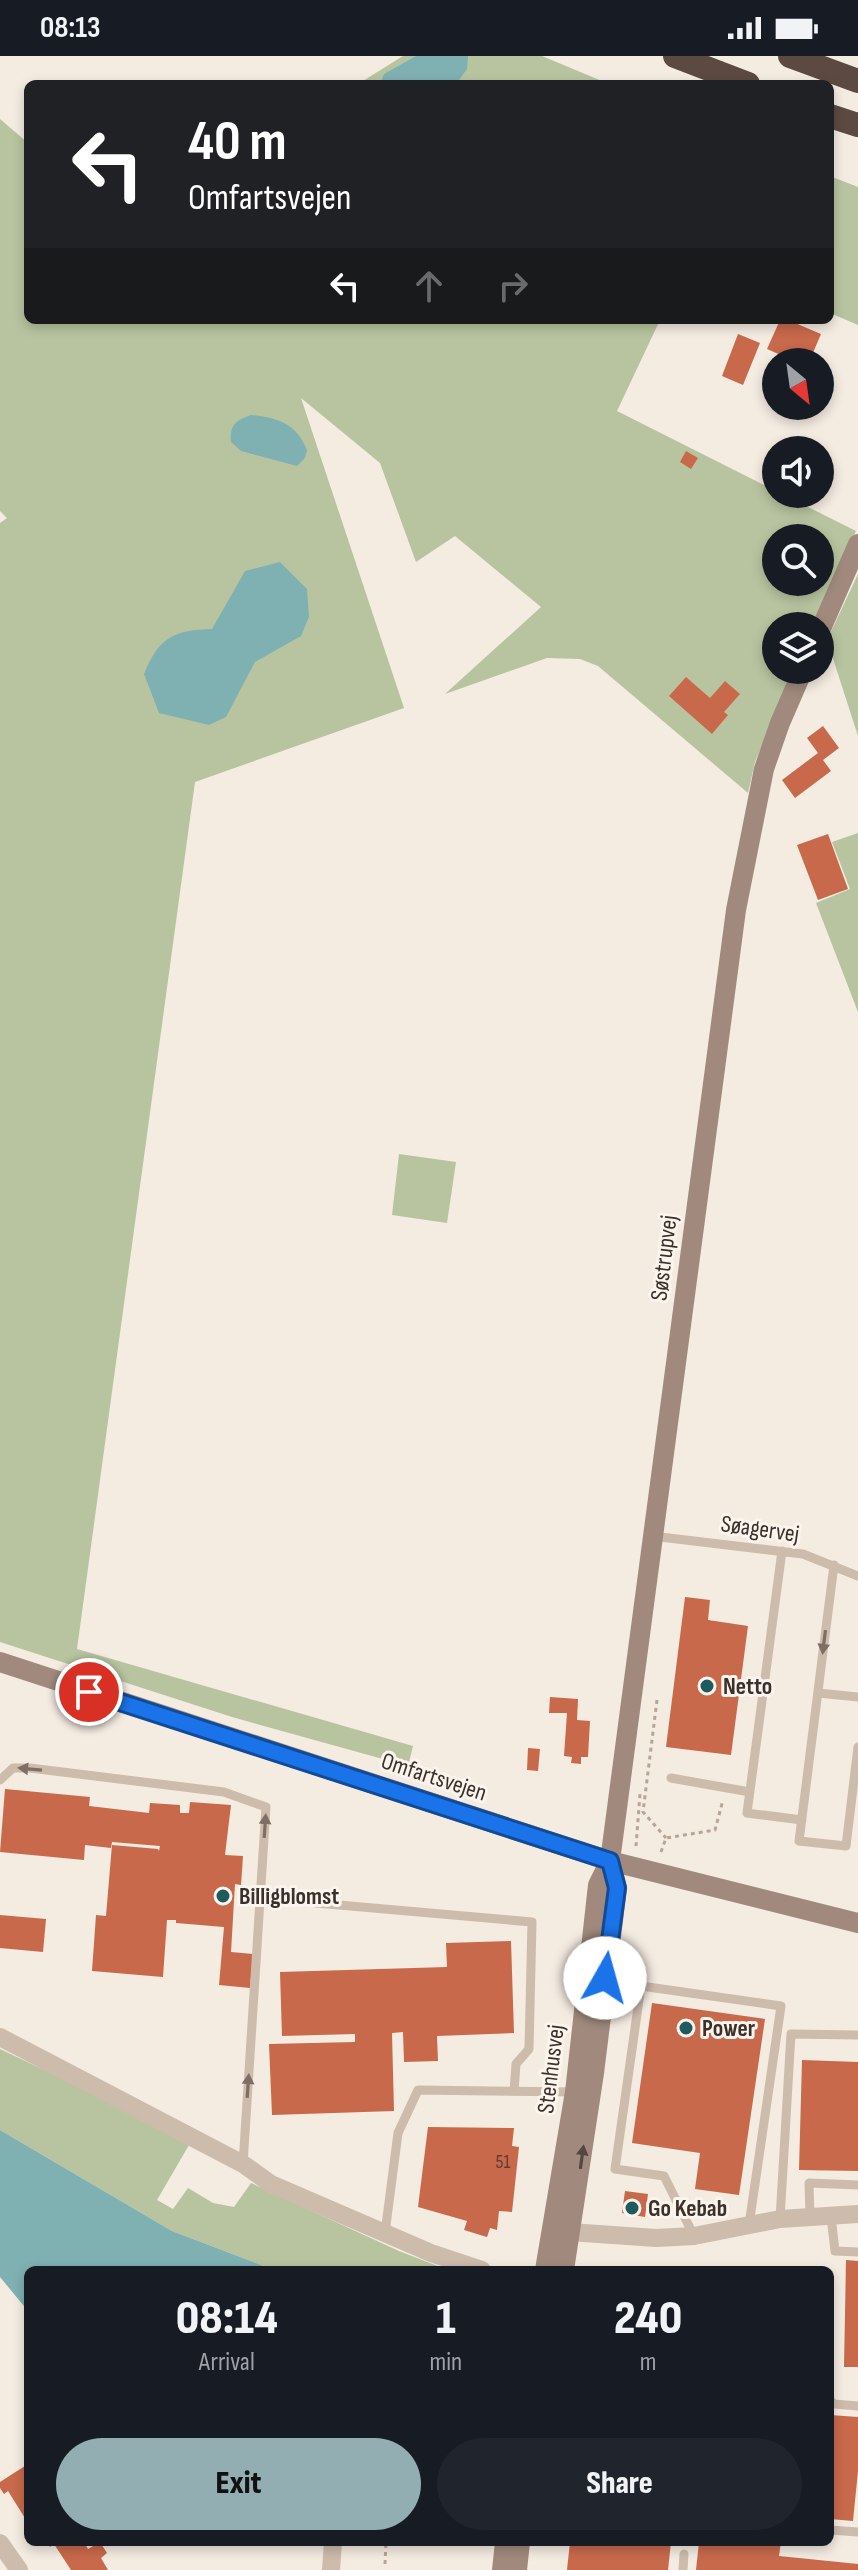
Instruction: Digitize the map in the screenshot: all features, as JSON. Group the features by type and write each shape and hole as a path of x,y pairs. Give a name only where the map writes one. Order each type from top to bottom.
{"highway":[{"path":"675,56 738,80"},
{"path":"790,56 858,81"},
{"path":"834,117 858,125"}],"street":[{"path":"828,612 858,544"},
{"name":"Søstrupvej","path":"610,1861 736,910 764,769 797,684"},
{"name":"Omfartsvejen","path":"0,1662 610,1861 858,1923"},
{"name":"Stenhusvej","path":"564,2266 562,2232 583,2093 598,1885 610,1861"},
{"path":"0,2037 243,2164 271,2184 385,2235 471,2266"},
{"path":"562,2232 656,2238 694,2236 780,2219 858,2214"},
{"name":"Stenhusvej","path":"547,2266 562,2232"},
{"path":"0,2543 19,2570"},
{"path":"331,2570 333,2546"},
{"path":"502,2570 514,2546"},
{"path":"515,2546 520,2570"}],"lane":[{"name":"Søagervej","path":"652,1536 803,1554 858,1576"},
{"path":"782,1551 747,1813 802,1820"},
{"path":"834,1565 799,1841 846,1846 858,1747"},
{"path":"818,1693 858,1697"},
{"path":"0,1780 13,1768 30,1768 224,1792 266,1807 243,2164"},
{"path":"671,1778 750,1792"},
{"path":"316,1903 532,1922 529,2049 516,2064 514,2091"},
{"path":"694,2236 664,2176 615,2169 641,1986 781,2006 749,2225"},
{"path":"780,2219 791,2034 858,2035"},
{"path":"385,2235 398,2133 418,2090 583,2093"},
{"path":"810,2217 809,2183 858,2185"},
{"path":"831,2216 835,2251 858,2252"},
{"path":"834,2404 858,2406"},
{"path":"834,2530 858,2532"},
{"path":"683,2570 684,2554"}],"path":[{"path":"657,1700 643,1812 666,1838"},
{"path":"666,1838 715,1830 726,1788"},
{"path":"655,1873 666,1838"},
{"path":"385,2564 386,2546"}],"green space":[{"path":"403,56 542,56 599,80 364,80"},
{"path":"0,119 24,140 24,324 658,324 617,411 762,484 762,508 810,508 856,531 834,578 834,524 762,524 762,596 826,596 818,612 762,612 762,684 788,684 755,762 748,793 598,666 580,659 547,658 445,694 541,607 455,536 416,562 380,463 301,398 404,708 195,782 77,1649 413,1746 408,1766 232,1717 0,1642 0,523 7,518 0,511"},
{"path":"834,178 858,187 858,325 834,315"},
{"path":"858,574 858,736 834,662 834,625"},
{"path":"858,833 858,1012 816,903 850,889 832,842"},
{"path":"399,1154 456,1162 447,1223 392,1215"},
{"path":"0,2049 175,2132 189,2145 157,2200 173,2209 188,2188 213,2203 234,2207 251,2183 438,2266 264,2266 172,2231 0,2130"}],"water":[{"path":"416,56 468,56 467,69 459,80 382,80 384,74"},
{"path":"251,415 278,420 292,428 307,450 305,458 297,466 241,451 231,442 232,427"},
{"path":"280,562 307,589 309,617 301,636 255,662 226,717 209,725 159,713 144,674 162,644 187,631 212,629 245,571"},
{"path":"0,2130 172,2231 264,2266 24,2266 24,2306 0,2277"}],"building":[{"path":"778,324 797,324 821,334 815,348 767,348"},
{"path":"738,334 760,343 743,385 722,376"},
{"path":"686,451 698,458 691,469 680,462"},
{"path":"686,677 710,698 725,681 740,694 724,712 728,715 712,734 669,696"},
{"path":"823,726 839,748 823,760 831,771 795,798 782,780 818,753 807,738"},
{"path":"828,834 848,889 818,900 797,845"},
{"name":"Netto","path":"685,1597 710,1600 708,1620 748,1626 731,1755 666,1747"},
{"path":"550,1697 578,1699 577,1720 590,1721 588,1757 581,1757 581,1764 571,1763 572,1757 564,1756 567,1713 549,1713"},
{"path":"528,1748 540,1749 538,1771 527,1770"},
{"path":"5,1789 90,1797 89,1806 149,1813 150,1803 180,1805 180,1813 189,1813 190,1802 231,1805 225,1855 243,1856 241,1885 235,1884 231,1952 253,1954 250,1988 219,1985 224,1927 176,1923 176,1920 167,1920 163,1977 92,1971 96,1915 106,1916 112,1845 159,1851 160,1846 112,1842 111,1848 85,1845 84,1860 0,1852"},
{"path":"0,1915 46,1919 43,1952 0,1948"},
{"path":"511,1941 514,2033 437,2036 438,2061 404,2062 403,2032 392,2033 394,2111 272,2115 269,2044 355,2042 355,2034 282,2036 280,1972 447,1967 446,1943"},
{"path":"652,2003 765,2019 739,2195 695,2189 700,2153 632,2143"},
{"path":"802,2060 858,2062 858,2171 799,2170"},
{"path":"428,2127 514,2128 512,2146 519,2147 512,2212 499,2211 497,2230 490,2228 487,2237 464,2230 467,2221 418,2207"},
{"path":"625,2191 648,2194 645,2217 622,2213"},
{"path":"846,2260 858,2261 858,2367 844,2367"},
{"path":"834,2415 858,2417 858,2471 853,2521 834,2519"},
{"path":"24,2467 24,2517 8,2491 4,2494 0,2482"},
{"path":"55,2546 86,2546 88,2549 103,2546 107,2553 101,2558 108,2570 71,2570"},
{"path":"570,2546 671,2546 668,2570 567,2570"},
{"path":"699,2546 780,2546 779,2556 858,2564 858,2570 696,2570"}],"place":[{"name":"Netto","path":"707,1686"},
{"name":"Billigblomst","path":"223,1896"},
{"name":"Power","path":"686,2028"},
{"name":"Go Kebab","path":"632,2208"}],"route":[{"path":"89,1692 610,1861 617,1888 605,1978"}]}
